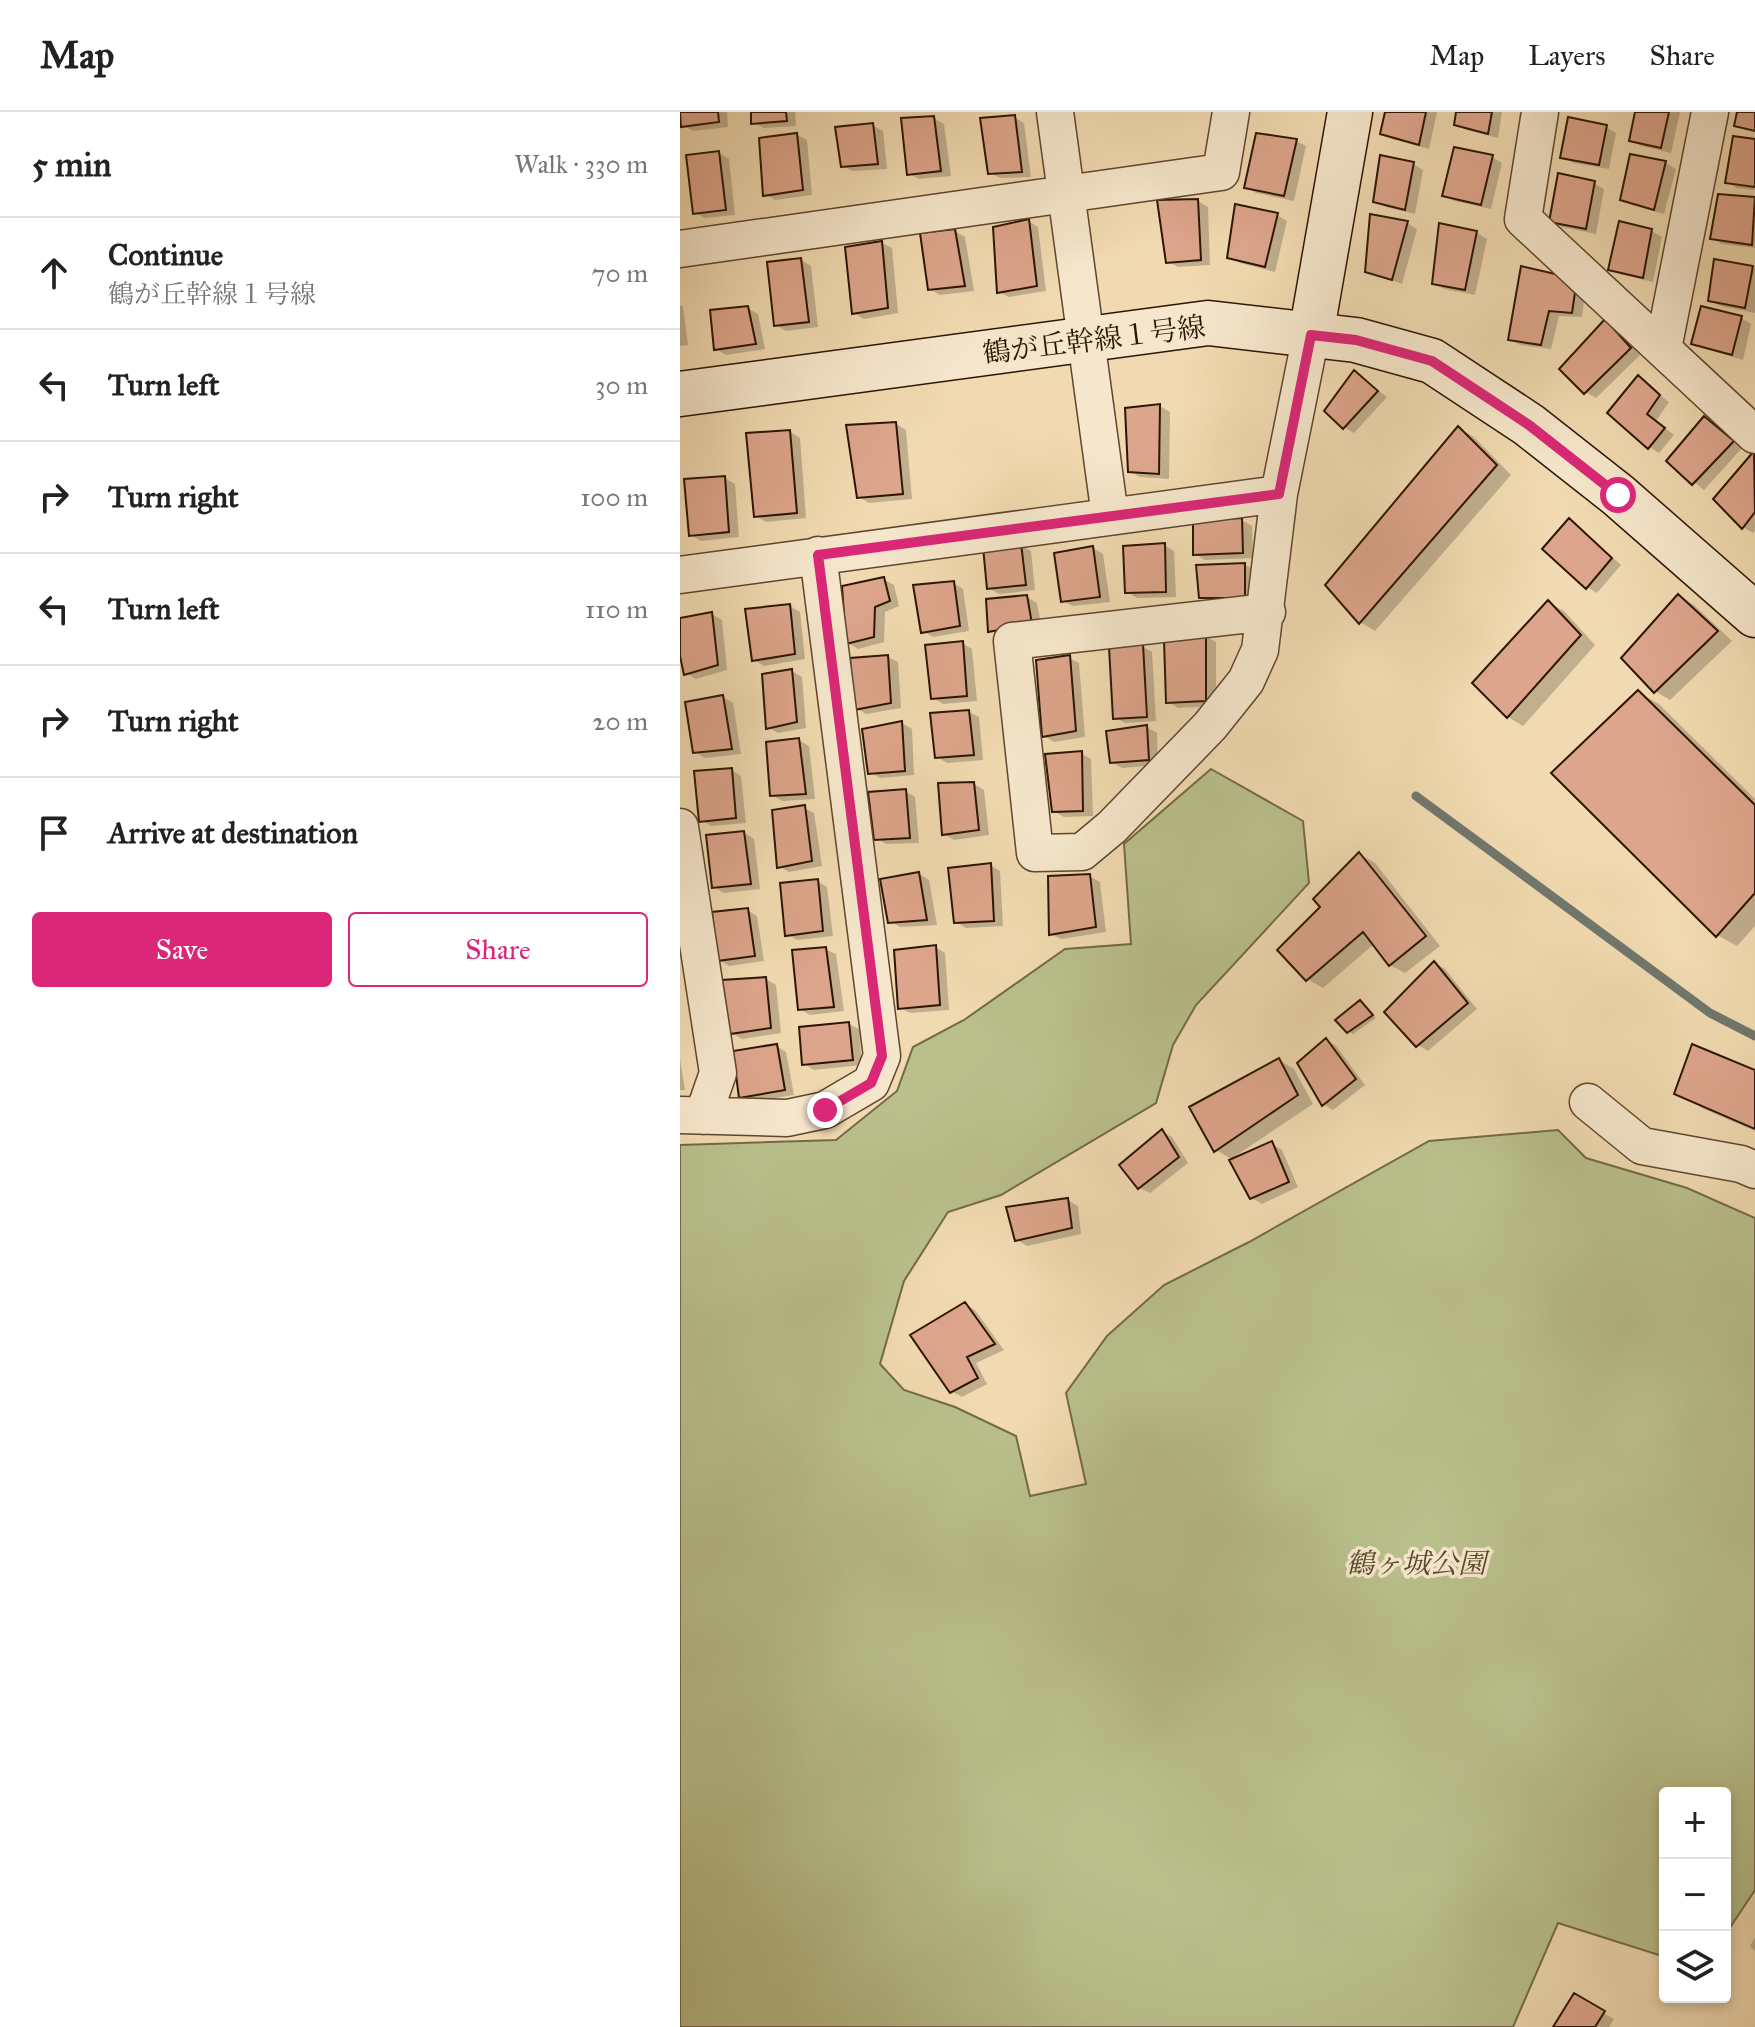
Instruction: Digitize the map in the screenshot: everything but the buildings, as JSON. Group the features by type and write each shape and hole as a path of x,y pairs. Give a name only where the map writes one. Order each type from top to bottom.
{"street":[{"path":"1055,112 1110,516"},
{"path":"680,249 1221,172 1231,112"},
{"path":"1267,612 1012,641 1035,853 1082,852 1112,827 1210,726 1246,681 1260,650 1267,612 1279,494 1311,335 1350,112"},
{"path":"1540,112 1523,219 1755,435"},
{"path":"1663,349 1710,112"},
{"name":"鶴が丘幹線１号線","path":"680,394 1208,323 1356,340 1432,361 1529,425 1618,495 1755,615"},
{"path":"680,575 1279,494"},
{"path":"680,827 718,1073 692,1116 787,1118 825,1110 871,1083 882,1056 818,555"},
{"path":"1588,1102 1642,1146 1741,1164 1755,1170"}],"green space":[{"name":"鶴ヶ城公園","path":"1211,769 1303,821 1309,883 1196,1005 1173,1045 1156,1103 1001,1195 948,1212 904,1281 880,1364 904,1390 955,1407 1016,1436 1030,1496 1086,1484 1066,1393 1107,1336 1164,1285 1249,1242 1429,1141 1558,1130 1586,1158 1687,1188 1755,1218 1755,1890 1731,1926 1731,1787 1659,1787 1659,1955 1558,1923 1513,2027 680,2027 680,1145 836,1140 897,1091 913,1047 964,1020 1065,949 1131,944 1124,844"}],"waterway":[{"path":"1416,796 1710,1013 1755,1036"}],"route":[{"path":"825,1110 871,1083 882,1056 818,555 1279,494 1311,335 1356,340 1432,361 1529,425 1618,495"}]}
